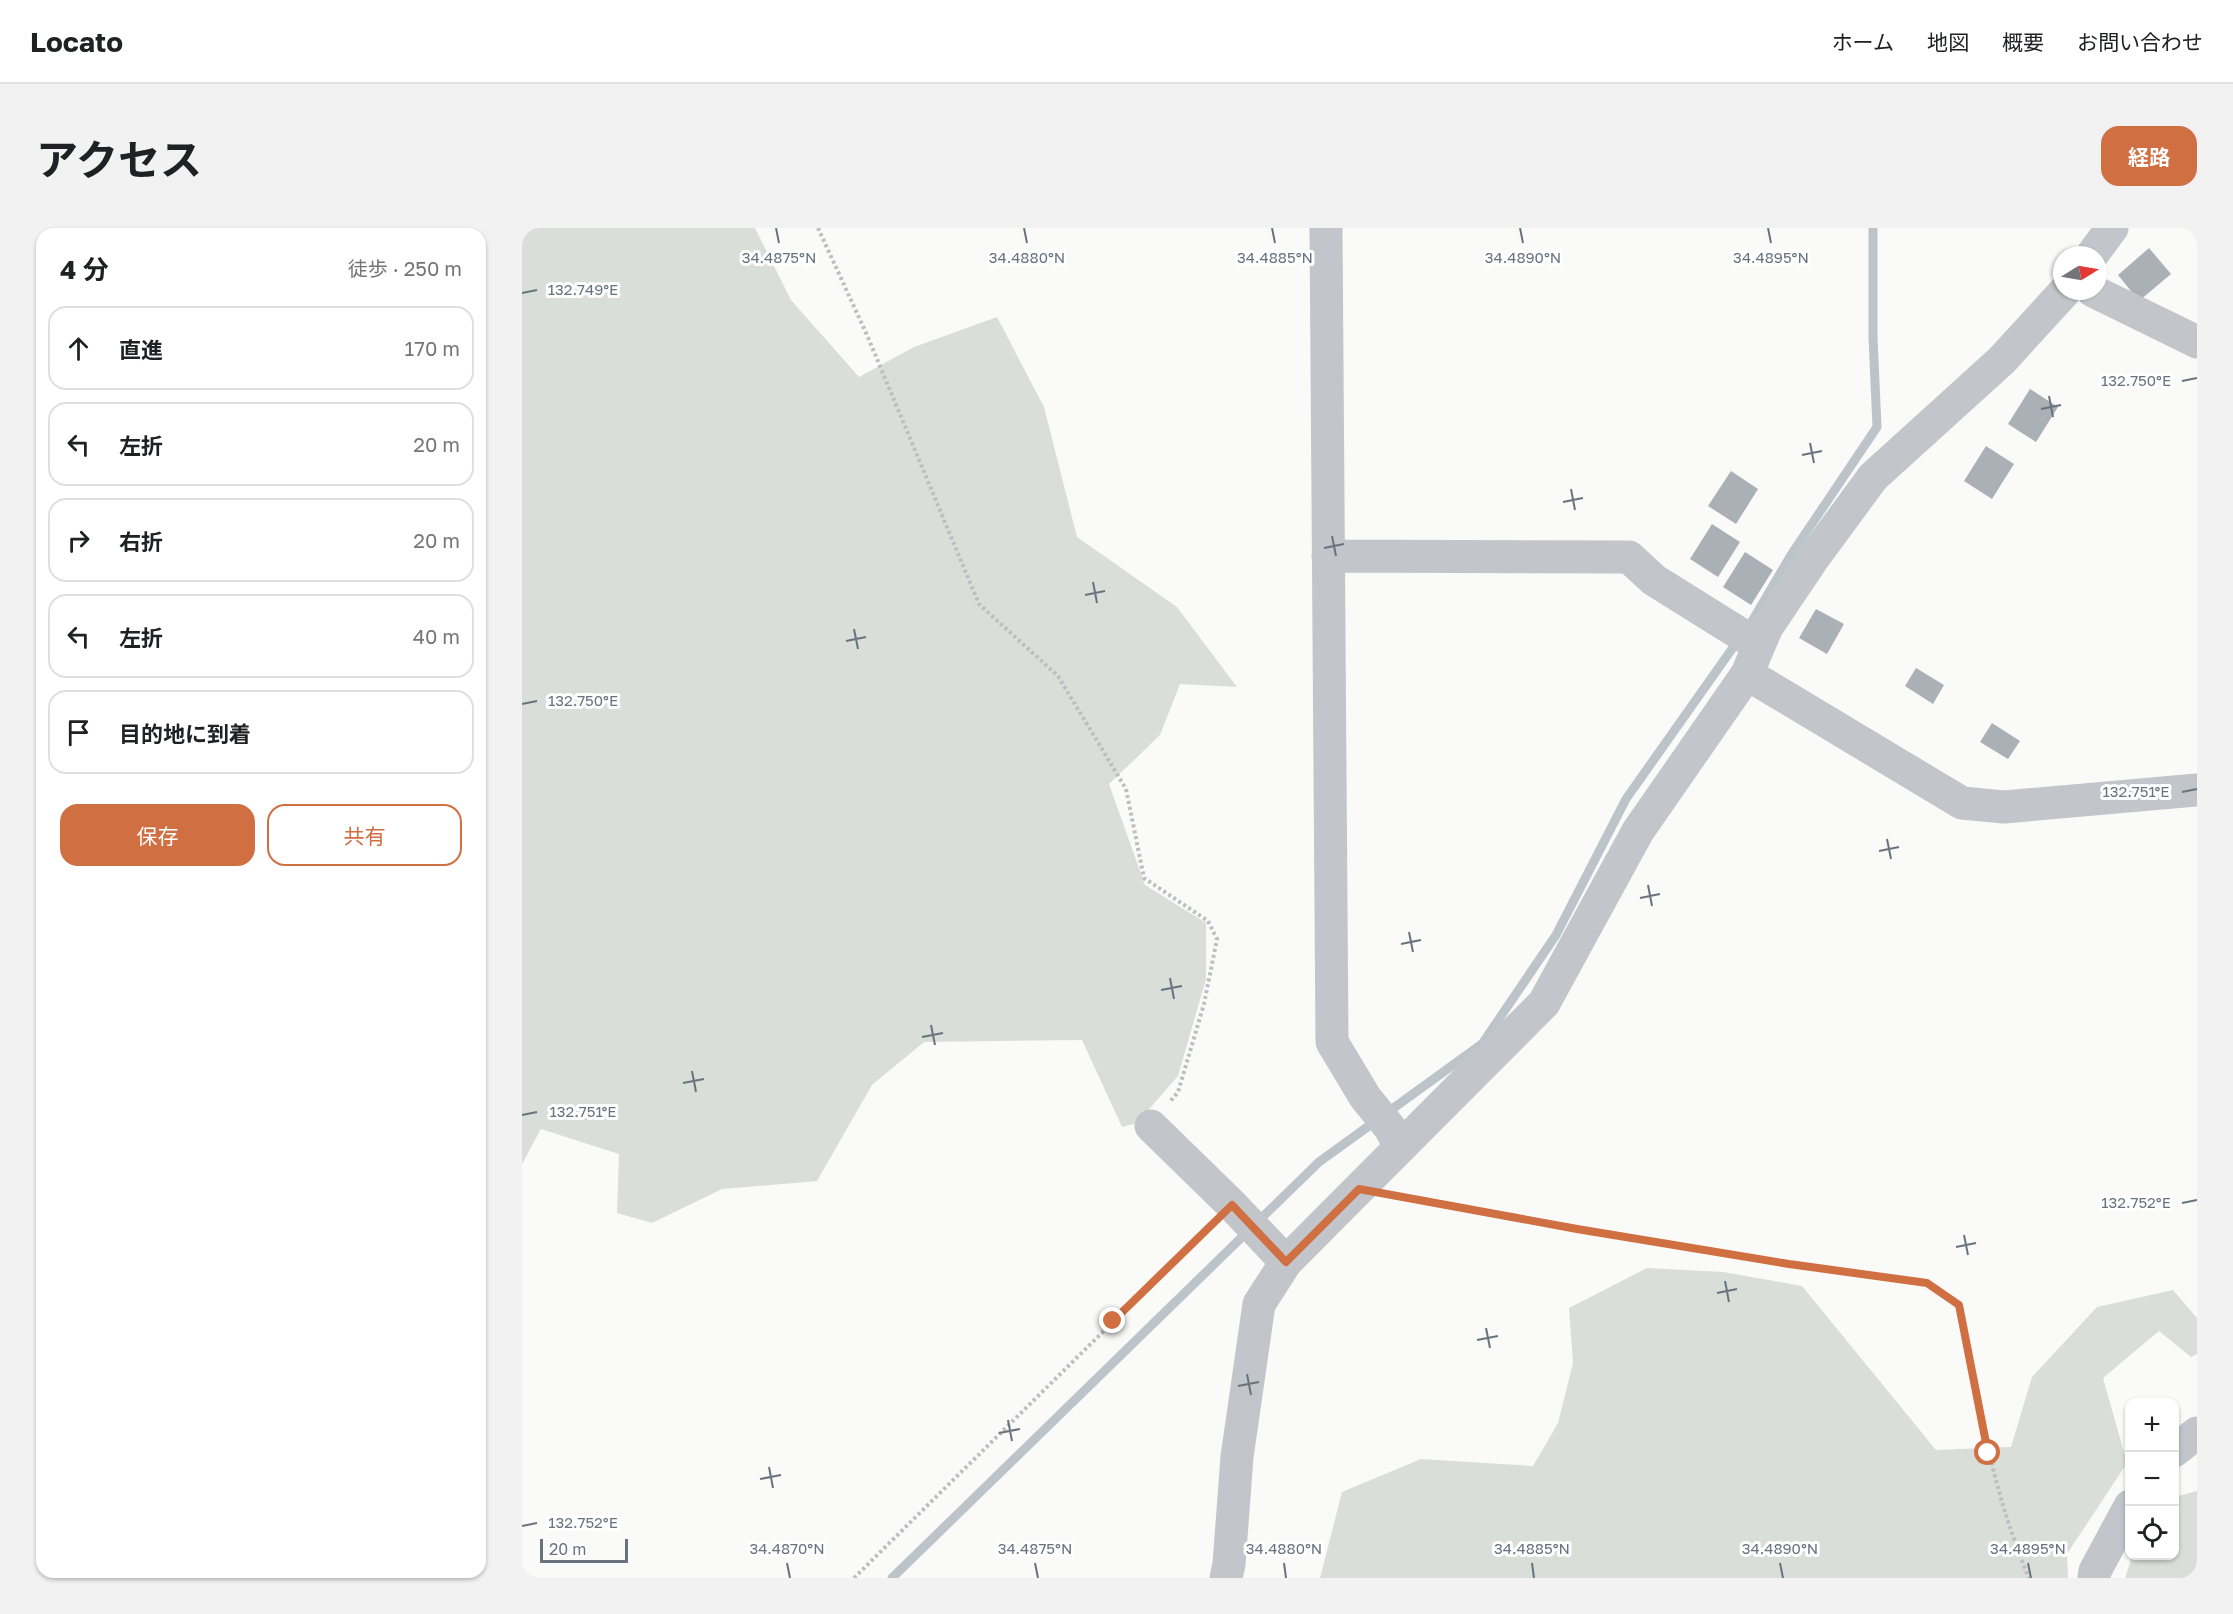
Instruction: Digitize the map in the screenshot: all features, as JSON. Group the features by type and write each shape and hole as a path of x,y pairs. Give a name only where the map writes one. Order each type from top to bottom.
{"street":[{"path":"1326,228 1332,1042 1365,1097 1379,1162"},
{"path":"2099,246 2112,228"},
{"path":"2107,298 2197,342"},
{"path":"1226,1578 1237,1457 1259,1304 1278,1252 1379,1162 1544,1003 1638,831 1752,660 1812,560 1873,477 2002,360 2057,300"},
{"path":"1328,556 1629,557 1752,660 1962,803 2004,807 2197,790"},
{"path":"1151,1126 1278,1252"},
{"path":"2179,1449 2197,1433"},
{"path":"2094,1578 2125,1515"}],"path":[{"path":"818,228 867,335 978,604 1059,676 1126,789 1144,878 1208,921 1217,939 1204,1004 1178,1092 1151,1126"},
{"path":"1379,1162 1577,1229 1777,1262 1927,1283 1959,1305 1988,1453 2019,1555 2029,1578"},
{"path":"854,1578 1232,1205"}],"shaded area":[{"path":"522,228 755,228 791,300 859,377 914,347 997,317 1044,407 1077,537 1177,607 1237,687 1180,684 1160,735 1109,784 1145,885 1206,923 1206,979 1178,1076 1137,1123 1122,1127 1082,1040 924,1042 872,1085 817,1181 722,1189 652,1223 617,1213 619,1154 541,1129 522,1164"},
{"path":"1647,1268 1723,1272 1802,1286 1936,1450 2011,1447 2032,1377 2097,1307 2173,1290 2197,1318 2197,1354 2191,1357 2159,1331 2103,1378 2125,1456 2125,1466 2067,1554 2068,1578 1320,1578 1342,1492 1421,1459 1533,1466 1558,1423 1573,1363 1569,1308"},
{"path":"2197,1491 2197,1578 2125,1578 2131,1560 2179,1560 2179,1496"}],"building":[{"path":"2149,248 2171,274 2139,301 2118,275"},
{"path":"2030,389 2058,407 2036,442 2008,424"},
{"path":"1986,446 2014,464 1992,499 1964,481"},
{"path":"1731,471 1758,489 1736,524 1708,506"},
{"path":"1712,524 1740,542 1718,577 1690,559"},
{"path":"1745,552 1773,570 1751,605 1723,587"},
{"path":"1816,609 1844,624 1827,654 1799,638"},
{"path":"1916,668 1944,685 1933,704 1905,686"},
{"path":"1992,723 2020,741 2008,759 1980,742"}],"waterway":[{"path":"1751,623 1791,555 1877,427 1873,337 1873,228"},
{"path":"892,1578 1319,1162 1482,1044 1556,935 1626,799 1739,639"}],"route":[{"path":"1113,1321 1232,1205 1286,1262 1359,1189 1577,1229 1789,1264 1927,1283 1959,1305 1988,1453"}]}
